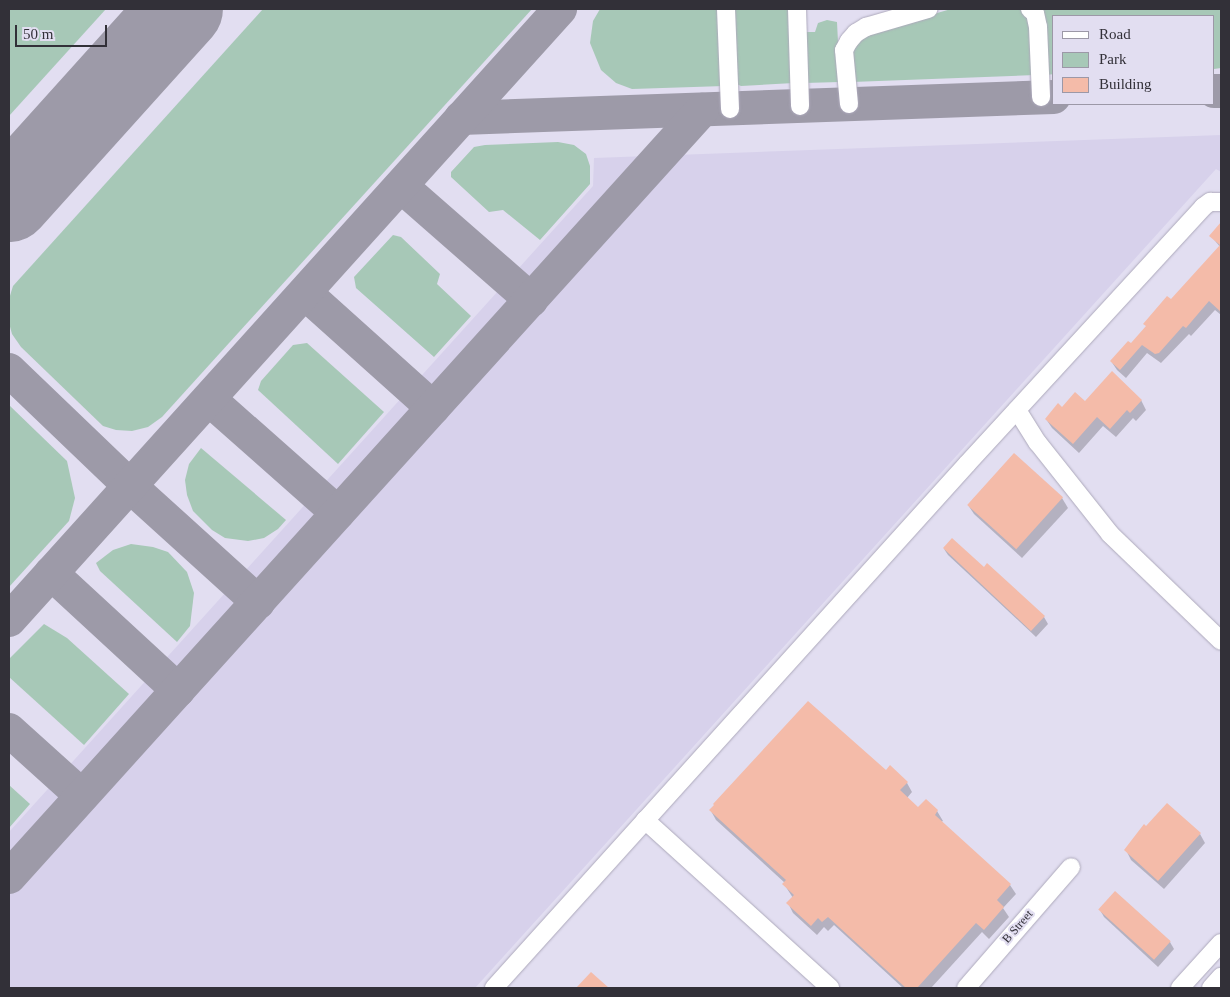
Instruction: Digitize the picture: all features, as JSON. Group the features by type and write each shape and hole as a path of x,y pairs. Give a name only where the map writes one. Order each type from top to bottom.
{"street":[{"path":"726,9 730,109"},
{"path":"797,9 800,106"},
{"path":"849,104 844,50 849,41 866,26 928,9"},
{"path":"1030,9 1034,12 1038,26 1041,97"},
{"path":"494,988 1017,410 1203,208 1210,202 1221,202"},
{"path":"1017,410 1038,443 1110,534 1221,641"},
{"path":"646,820 830,988"},
{"name":"B Street","path":"966,988 1071,866"},
{"path":"1180,988 1221,943"},
{"path":"1211,988 1221,977"}],"shaded area":[{"path":"1221,135 1221,172 1216,169 475,988 9,988 9,832 593,186 594,158"}],"green space":[{"path":"9,9 106,9 9,116"},
{"path":"263,9 532,9 162,417 148,427 132,431 116,430 103,426 21,347 12,334 9,323 9,299 13,286"},
{"path":"600,9 722,9 724,86 632,89 616,83 601,70 590,43 593,21"},
{"path":"731,9 792,9 794,83 741,86 734,83"},
{"path":"951,9 1019,9 1027,13 1034,25 1035,75 852,82 851,50 859,40 872,32"},
{"path":"1043,9 1221,9 1221,68 1215,69 1215,15 1052,15 1052,74 1047,75"},
{"path":"827,20 837,22 840,82 804,83 803,32 815,32 818,23"},
{"path":"558,142 574,145 586,154 590,166 590,184 540,240 503,210 489,212 451,177 451,172 474,147"},
{"path":"393,235 401,237 440,274 437,284 471,316 434,357 356,288 354,277"},
{"path":"307,343 384,412 338,464 258,390 261,381 293,345"},
{"path":"9,405 67,461 75,498 69,521 9,587"},
{"path":"201,448 286,520 278,529 264,538 248,541 225,538 212,530 193,511 187,495 185,480 189,464"},
{"path":"131,544 153,547 168,552 187,572 194,593 190,626 177,642 100,571 96,563 113,550"},
{"path":"44,624 67,638 129,694 84,745 9,677 9,659"},
{"path":"9,785 30,804 9,828"}],"building":[{"path":"1221,222 1221,312 1209,301 1186,328 1183,326 1159,353 1155,354 1142,345 1120,370 1110,361 1128,341 1131,343 1146,326 1143,324 1167,296 1171,299 1220,245 1209,236"},
{"path":"1112,371 1142,400 1130,413 1127,410 1110,429 1097,417 1073,444 1045,419 1058,403 1062,407 1075,392 1085,401"},
{"path":"1014,453 1063,497 1016,549 967,505"},
{"path":"952,538 984,567 987,563 1045,616 1031,631 943,548"},
{"path":"808,701 886,770 890,765 908,782 900,790 918,807 926,799 938,810 935,815 1011,884 997,900 1004,907 984,930 976,923 917,988 906,988 828,917 822,922 818,918 811,926 786,903 794,895 782,884 786,880 709,810"},
{"path":"1167,803 1201,833 1158,881 1124,850 1144,824 1146,826"},
{"path":"1115,891 1171,941 1154,960 1098,910"},
{"path":"591,972 609,988 576,988"}],"taxiway":[{"path":"9,620 560,9"},
{"path":"1215,91 1221,91"},
{"path":"461,118 1052,97"},
{"path":"9,877 702,110"},
{"path":"401,186 531,300"},
{"path":"305,293 433,408"},
{"path":"9,370 130,486 258,602"},
{"path":"209,399 338,513"},
{"path":"51,573 178,690"},
{"path":"9,730 82,796"}],"runway":[{"path":"9,200 181,9"}]}
